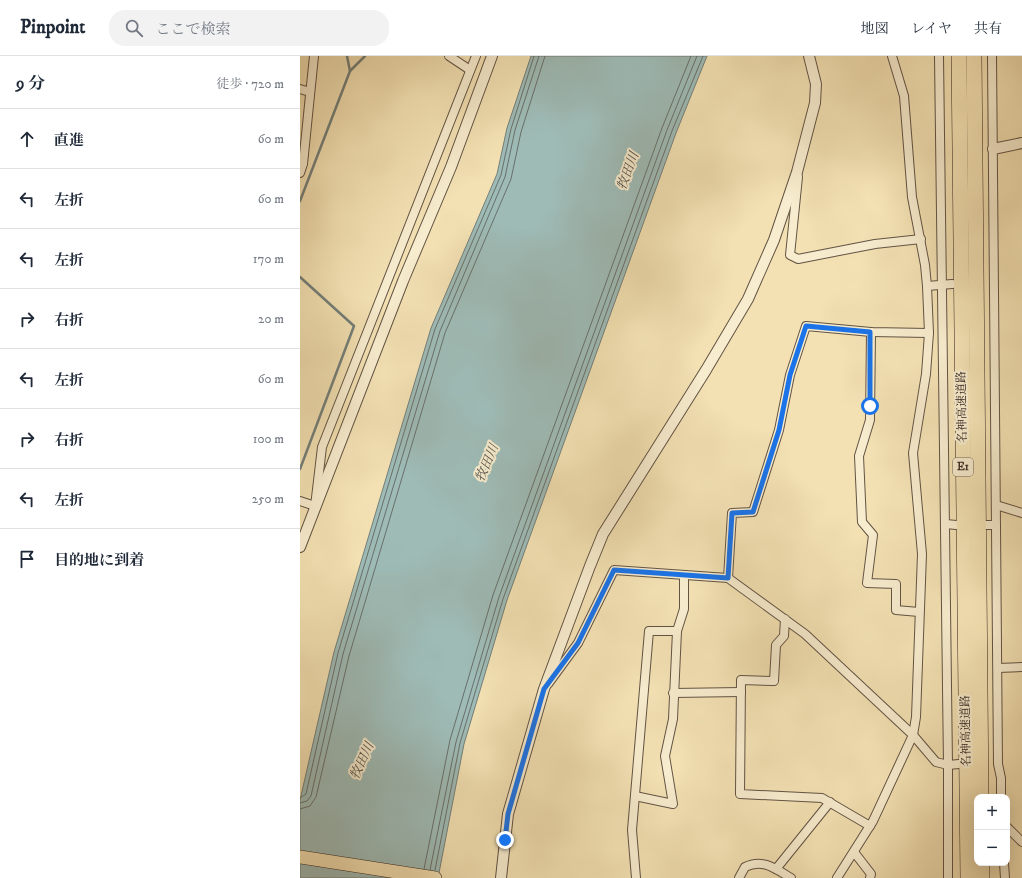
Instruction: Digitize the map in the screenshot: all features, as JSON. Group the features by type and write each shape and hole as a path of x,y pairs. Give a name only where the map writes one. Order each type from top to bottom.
{"highway":[{"name":"名神高速道路","path":"959,56 968,878"},
{"name":"名神高速道路","path":"974,56 981,794"},
{"path":"982,866 982,878"}],"main road":[{"path":"300,857 435,878"}],"street":[{"path":"300,173 303,164 314,56"},
{"path":"449,56 470,70"},
{"path":"315,506 322,447 476,56"},
{"path":"300,547 403,281 456,154 492,56"},
{"path":"502,878 508,814 544,689 603,534 706,370 748,299 774,240 797,172 815,103 816,84 809,56"},
{"path":"837,878 870,826 913,735 916,717 922,554 913,453 926,374 929,333 928,286 921,239 912,197 904,96 892,56"},
{"path":"939,56 946,524 948,878"},
{"path":"992,56 998,764 1001,778 1001,794"},
{"path":"300,89 310,92"},
{"path":"993,149 1022,143"},
{"path":"797,172 798,175 790,255 798,259 875,244 921,239"},
{"path":"928,286 952,284"},
{"path":"983,284 993,284"},
{"path":"728,578 732,513 753,512 779,430 790,375 806,326 870,332 929,333"},
{"path":"870,332 870,420 859,456 862,522 873,535 867,583 896,584 896,610 919,612"},
{"path":"300,501 315,506"},
{"path":"996,505 1022,513"},
{"path":"946,524 956,524"},
{"path":"986,525 996,525"},
{"path":"544,689 578,643 614,570 728,578 805,634 913,735 936,762 948,765 959,764"},
{"path":"635,796 674,804 665,756 673,719 673,692 677,631 684,609 684,575"},
{"path":"785,619 784,636 776,645 774,681 741,680 740,794 813,797 830,802 870,826"},
{"path":"636,878 632,830 649,631 677,631"},
{"path":"998,668 1022,667"},
{"path":"673,692 741,692"},
{"path":"988,764 998,764"},
{"path":"776,869 830,802"},
{"path":"1010,830 1022,842"},
{"path":"854,852 871,874 870,878"},
{"path":"739,878 746,867 751,864 758,863 769,864 791,878"},
{"path":"1004,866 1005,878"}],"water":[{"name":"牧田川","path":"531,56 707,56 676,133 507,600 464,744 438,878 300,878 300,800 334,652 431,328 497,174 507,128"}],"waterway":[{"path":"347,56 350,71"},
{"path":"300,201 350,71 365,56"},
{"path":"300,277 354,326 300,469"}],"route":[{"path":"505,840 508,814 544,689 578,643 614,570 728,578 732,513 753,512 779,430 790,375 806,326 870,332 870,406"}]}
